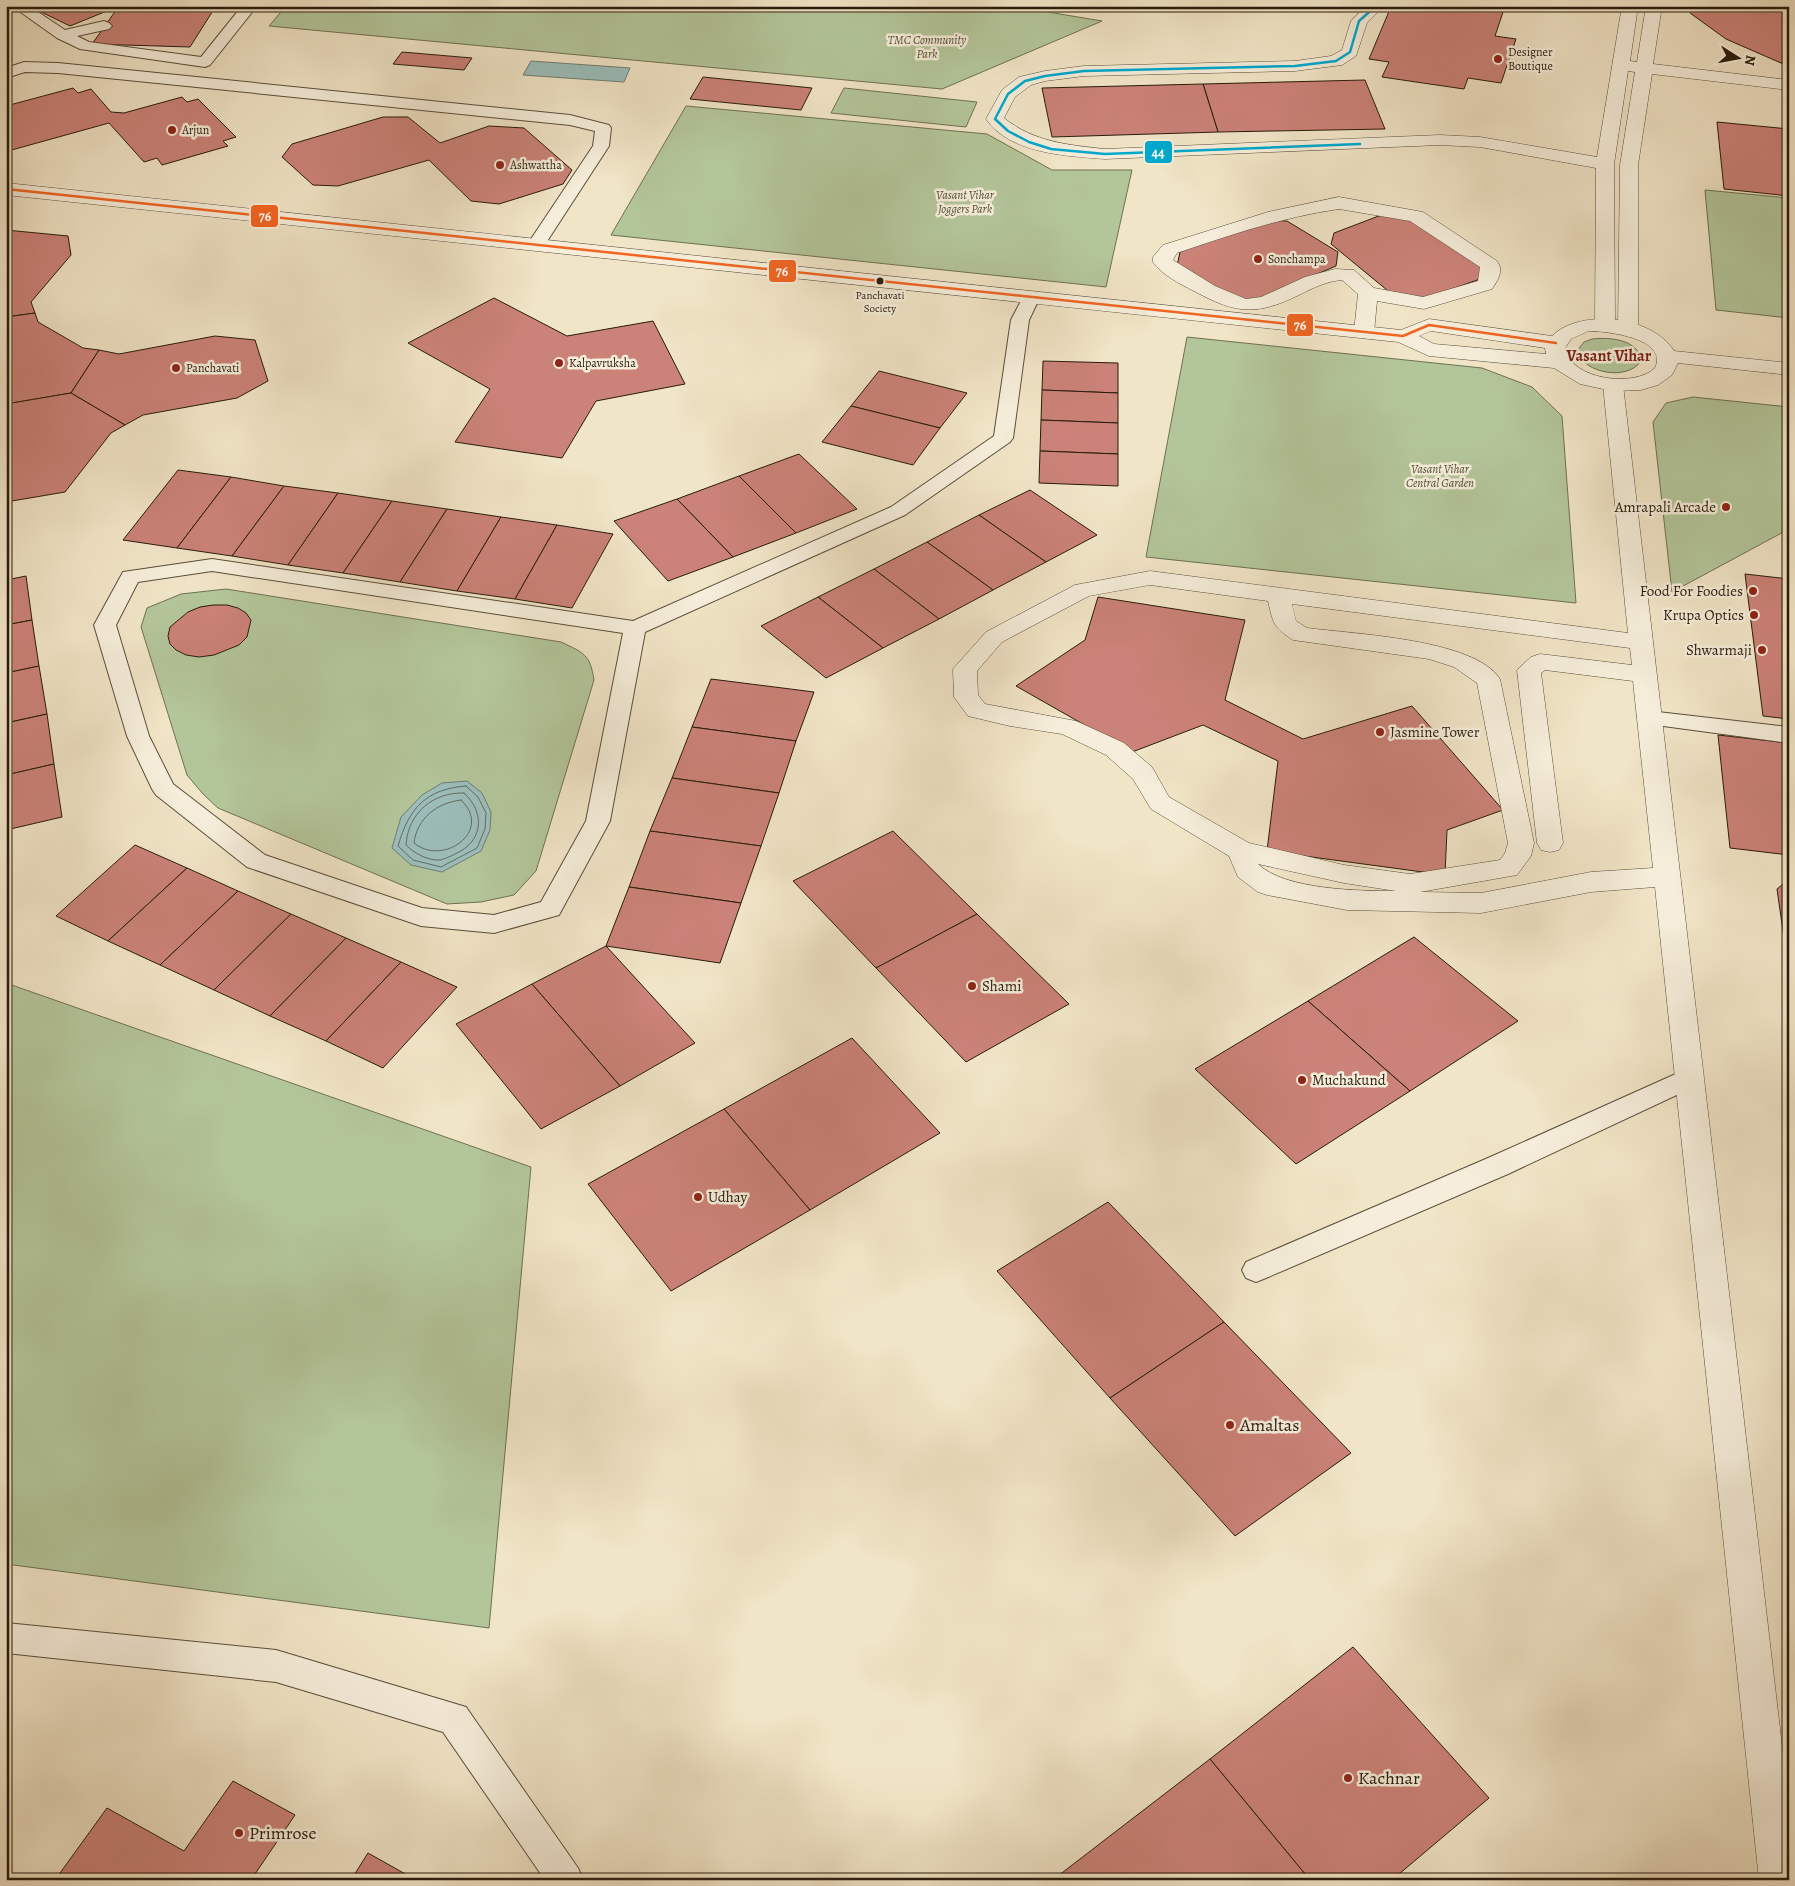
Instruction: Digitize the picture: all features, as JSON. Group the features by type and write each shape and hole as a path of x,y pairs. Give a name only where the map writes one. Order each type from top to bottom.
{"street":[{"path":"1376,6 1365,13 1359,21 1350,52 1336,62 1295,66 1084,71 1045,76 1025,81 1008,94 995,119 1008,131 1029,142 1051,149 1105,154 1440,140 1480,142 1605,173 1629,184"},
{"path":"1605,325 1605,173 1630,6"},
{"path":"1628,329 1629,165 1654,6"},
{"path":"1621,66 1789,85"},
{"path":"6,189 1403,336 1428,350 1558,353 1582,377 1613,385 1649,382 1662,376 1668,366 1668,356 1654,340 1628,329 1605,325 1573,329 1562,335 1558,353"},
{"path":"1339,203 1416,216 1490,265 1490,277 1485,285 1424,303 1368,293 1347,274 1333,273 1255,305 1217,297 1163,262 1170,249 1238,225 1301,208 1339,203"},
{"path":"1364,332 1368,293"},
{"path":"1668,356 1789,368"},
{"path":"1613,385 1778,1880"},
{"path":"1279,596 1285,624 1301,635 1432,652 1463,662 1488,679 1521,843 1518,856 1508,868 1410,884 1344,874 1242,851 1160,803 1143,773 1114,749 1067,727 1010,718 977,710 966,697 965,669 994,637 1083,590 1150,578 1641,642"},
{"path":"1550,843 1528,670 1540,662 1645,674"},
{"path":"1242,851 1247,870 1267,885 1347,900 1481,903 1591,882 1667,877"}],"lane":[{"path":"19,6 62,35 85,46 205,62 250,6"},
{"path":"62,35 104,26"},
{"path":"6,73 24,67 58,68 570,120 603,128 601,146 536,245"},
{"path":"635,628 598,821 550,909 494,924 422,916 256,861 164,789 138,736 105,626 130,577 212,565 635,628 898,511 1002,438 1020,320 1031,298"},
{"path":"1649,718 1789,735"},
{"path":"1256,1270 1498,1166 1689,1078"},
{"path":"6,1638 276,1666 454,1719 566,1880"}],"green space":[{"name":"TMC Community Park","path":"286,6 1012,6 1102,21 942,89 269,26"},
{"path":"844,88 977,102 966,127 831,113"},
{"name":"Vasant Vihar Joggers Park","path":"686,106 987,134 1052,170 1132,170 1106,287 611,235"},
{"path":"1705,190 1789,198 1789,318 1716,310"},
{"name":"Vasant Vihar Central Garden","path":"1187,337 1482,368 1532,387 1562,416 1576,603 1146,557"},
{"path":"1607,338 1629,344 1635,348 1641,361 1635,367 1617,373 1597,370 1581,359 1577,351 1584,342 1592,339"},
{"path":"1693,397 1789,407 1789,529 1672,592 1653,422 1666,403"},
{"path":"226,589 561,642 585,655 594,680 536,871 514,895 481,902 447,904 218,808 203,794 187,775 141,627 147,608 181,594"},
{"path":"6,983 531,1167 489,1628 6,1564"}],"water":[{"path":"531,61 630,68 624,82 523,75"},
{"path":"467,781 482,793 491,812 490,830 481,851 442,872 411,865 392,848 401,817 422,795 442,783"}],"building":[{"path":"37,6 119,6 70,26 33,8"},
{"path":"119,6 216,6 190,47 92,44"},
{"path":"1257,6 1292,6 1289,12"},
{"path":"1413,6 1463,6 1503,12 1495,36 1516,39 1501,83 1468,78 1464,89 1382,77 1389,62 1369,59 1390,9 1411,12"},
{"path":"1690,6 1789,6 1789,64 1781,63 1726,39 1690,13"},
{"path":"402,52 472,58 464,70 393,64"},
{"path":"703,77 812,88 801,110 690,99"},
{"path":"1365,80 1385,129 1218,132 1203,84"},
{"path":"1203,84 1218,132 1052,137 1042,88"},
{"name":"Arjun","path":"73,88 78,93 91,89 111,112 124,113 182,97 187,102 198,99 236,137 223,141 228,146 162,165 157,158 144,162 109,123 8,151 6,148 6,106"},
{"name":"Ashwattha","path":"383,117 408,117 440,143 489,126 524,128 572,170 563,184 499,204 471,201 429,160 338,186 313,185 282,157 292,144"},
{"path":"1717,122 1789,129 1789,196 1724,189"},
{"name":"Sonchampa","path":"1384,214 1411,218 1481,265 1480,279 1421,300 1393,295 1331,244 1334,233"},
{"name":"Sonchampa","path":"1260,220 1287,221 1338,252 1336,266 1256,300 1228,299 1177,266 1180,252"},
{"path":"6,230 68,236 71,255 31,302 35,313 6,317"},
{"name":"Kalpavruksha","path":"494,298 567,336 653,321 685,384 596,401 562,458 455,442 490,389 408,343"},
{"path":"35,313 38,322 83,348 99,350 71,393 6,404 6,317"},
{"name":"Panchavati","path":"215,336 255,340 268,381 237,398 143,415 125,425 71,393 99,350 119,354"},
{"path":"1043,361 1118,363 1118,393 1042,390"},
{"path":"879,371 967,393 940,428 851,406"},
{"path":"1042,390 1118,393 1118,423 1041,420"},
{"path":"71,393 125,425 111,433 65,492 6,502 6,404"},
{"path":"851,406 940,428 913,465 822,442"},
{"path":"1041,420 1118,423 1118,454 1040,451"},
{"path":"1040,451 1118,454 1118,486 1039,483"},
{"path":"799,454 857,509 796,533 739,476"},
{"path":"178,470 231,477 177,548 123,540"},
{"path":"739,476 796,533 733,557 677,499"},
{"path":"231,477 284,486 232,556 177,548"},
{"path":"284,486 338,493 288,565 232,556"},
{"path":"1030,490 1097,535 1046,562 979,515"},
{"path":"338,493 392,501 343,573 288,565"},
{"path":"677,499 733,557 668,581 614,521"},
{"path":"392,501 447,509 400,582 343,573"},
{"path":"447,509 501,517 457,591 400,582"},
{"path":"979,515 1046,562 993,590 927,542"},
{"path":"501,517 557,525 515,599 457,591"},
{"path":"557,525 613,534 572,608 515,599"},
{"path":"927,542 993,590 939,619 874,569"},
{"path":"874,569 939,619 883,648 818,597"},
{"path":"1745,574 1789,579 1789,719 1763,716"},
{"path":"26,576 32,620 6,625 6,580"},
{"path":"818,597 883,648 826,678 761,626"},
{"name":"Jasmine Tower","path":"1098,597 1245,620 1225,700 1303,739 1412,706 1503,810 1447,830 1445,875 1267,851 1278,761 1203,725 1132,752 1016,686 1085,640"},
{"path":"227,605 238,608 246,613 251,620 247,637 239,645 214,655 199,657 186,655 176,650 170,644 168,636 170,627 188,612 200,607"},
{"path":"32,620 39,666 6,673 6,625"},
{"path":"39,666 47,714 6,723 6,673"},
{"path":"711,679 814,692 796,741 692,727"},
{"path":"47,714 54,764 6,775 6,723"},
{"path":"692,727 796,741 779,793 672,778"},
{"path":"1718,735 1789,743 1789,855 1730,848"},
{"path":"54,764 62,817 6,830 6,775"},
{"path":"672,778 779,793 761,846 650,831"},
{"path":"650,831 761,846 741,903 629,887"},
{"path":"893,831 977,914 876,968 793,881"},
{"path":"135,845 187,868 108,941 56,916"},
{"path":"187,868 238,891 160,965 108,941"},
{"path":"1789,879 1789,973 1777,889"},
{"path":"629,887 741,903 720,963 606,946"},
{"path":"238,891 291,914 214,990 160,965"},
{"path":"291,914 346,938 270,1016 214,990"},
{"name":"Shami","path":"977,914 1069,1004 966,1062 876,968"},
{"name":"Muchakund","path":"1414,937 1518,1021 1410,1091 1308,1001"},
{"path":"346,938 401,962 326,1041 270,1016"},
{"path":"606,946 695,1043 620,1086 532,984"},
{"path":"401,962 457,987 383,1068 326,1041"},
{"path":"532,984 620,1086 541,1129 456,1024"},
{"name":"Muchakund","path":"1308,1001 1410,1091 1296,1164 1195,1069"},
{"name":"Udhay","path":"852,1038 940,1133 810,1210 724,1109"},
{"name":"Udhay","path":"724,1109 810,1210 671,1291 588,1184"},
{"path":"1108,1202 1224,1322 1110,1398 997,1271"},
{"name":"Amaltas","path":"1224,1322 1351,1453 1235,1536 1110,1398"},
{"name":"Kachnar","path":"1353,1647 1489,1798 1392,1880 1310,1880 1210,1759"},
{"path":"1210,1759 1310,1880 1054,1879"},
{"name":"Primrose","path":"233,1781 295,1815 251,1880 55,1880 107,1808 184,1851"},
{"path":"368,1853 416,1880 351,1880"}],"transit line":[{"name":"44","path":"1360,144 1105,154 1051,149 1029,142 1008,131 995,119 1008,94 1025,81 1045,76 1084,71 1295,66 1336,61 1350,52 1359,21 1376,6"},
{"name":"76","path":"6,189 1403,336 1429,325 1556,343"}],"place":[{"name":"Designer Boutique","path":"1498,59"},
{"name":"Arjun","path":"172,130"},
{"name":"Ashwattha","path":"500,165"},
{"name":"Sonchampa","path":"1258,259"},
{"name":"Panchavati Society","path":"880,281"},
{"name":"Kalpavruksha","path":"559,363"},
{"name":"Panchavati","path":"176,368"},
{"name":"Amrapali Arcade","path":"1726,507"},
{"name":"Food For Foodies","path":"1753,591"},
{"name":"Krupa Optics","path":"1754,615"},
{"name":"Shwarmaji","path":"1762,650"},
{"name":"Jasmine Tower","path":"1380,732"},
{"name":"Shami","path":"972,986"},
{"name":"Muchakund","path":"1302,1080"},
{"name":"Udhay","path":"698,1197"},
{"name":"Amaltas","path":"1230,1425"},
{"name":"Kachnar","path":"1348,1778"},
{"name":"Primrose","path":"239,1833"}],"district":[{"name":"Vasant Vihar","path":"1609,355"}]}
